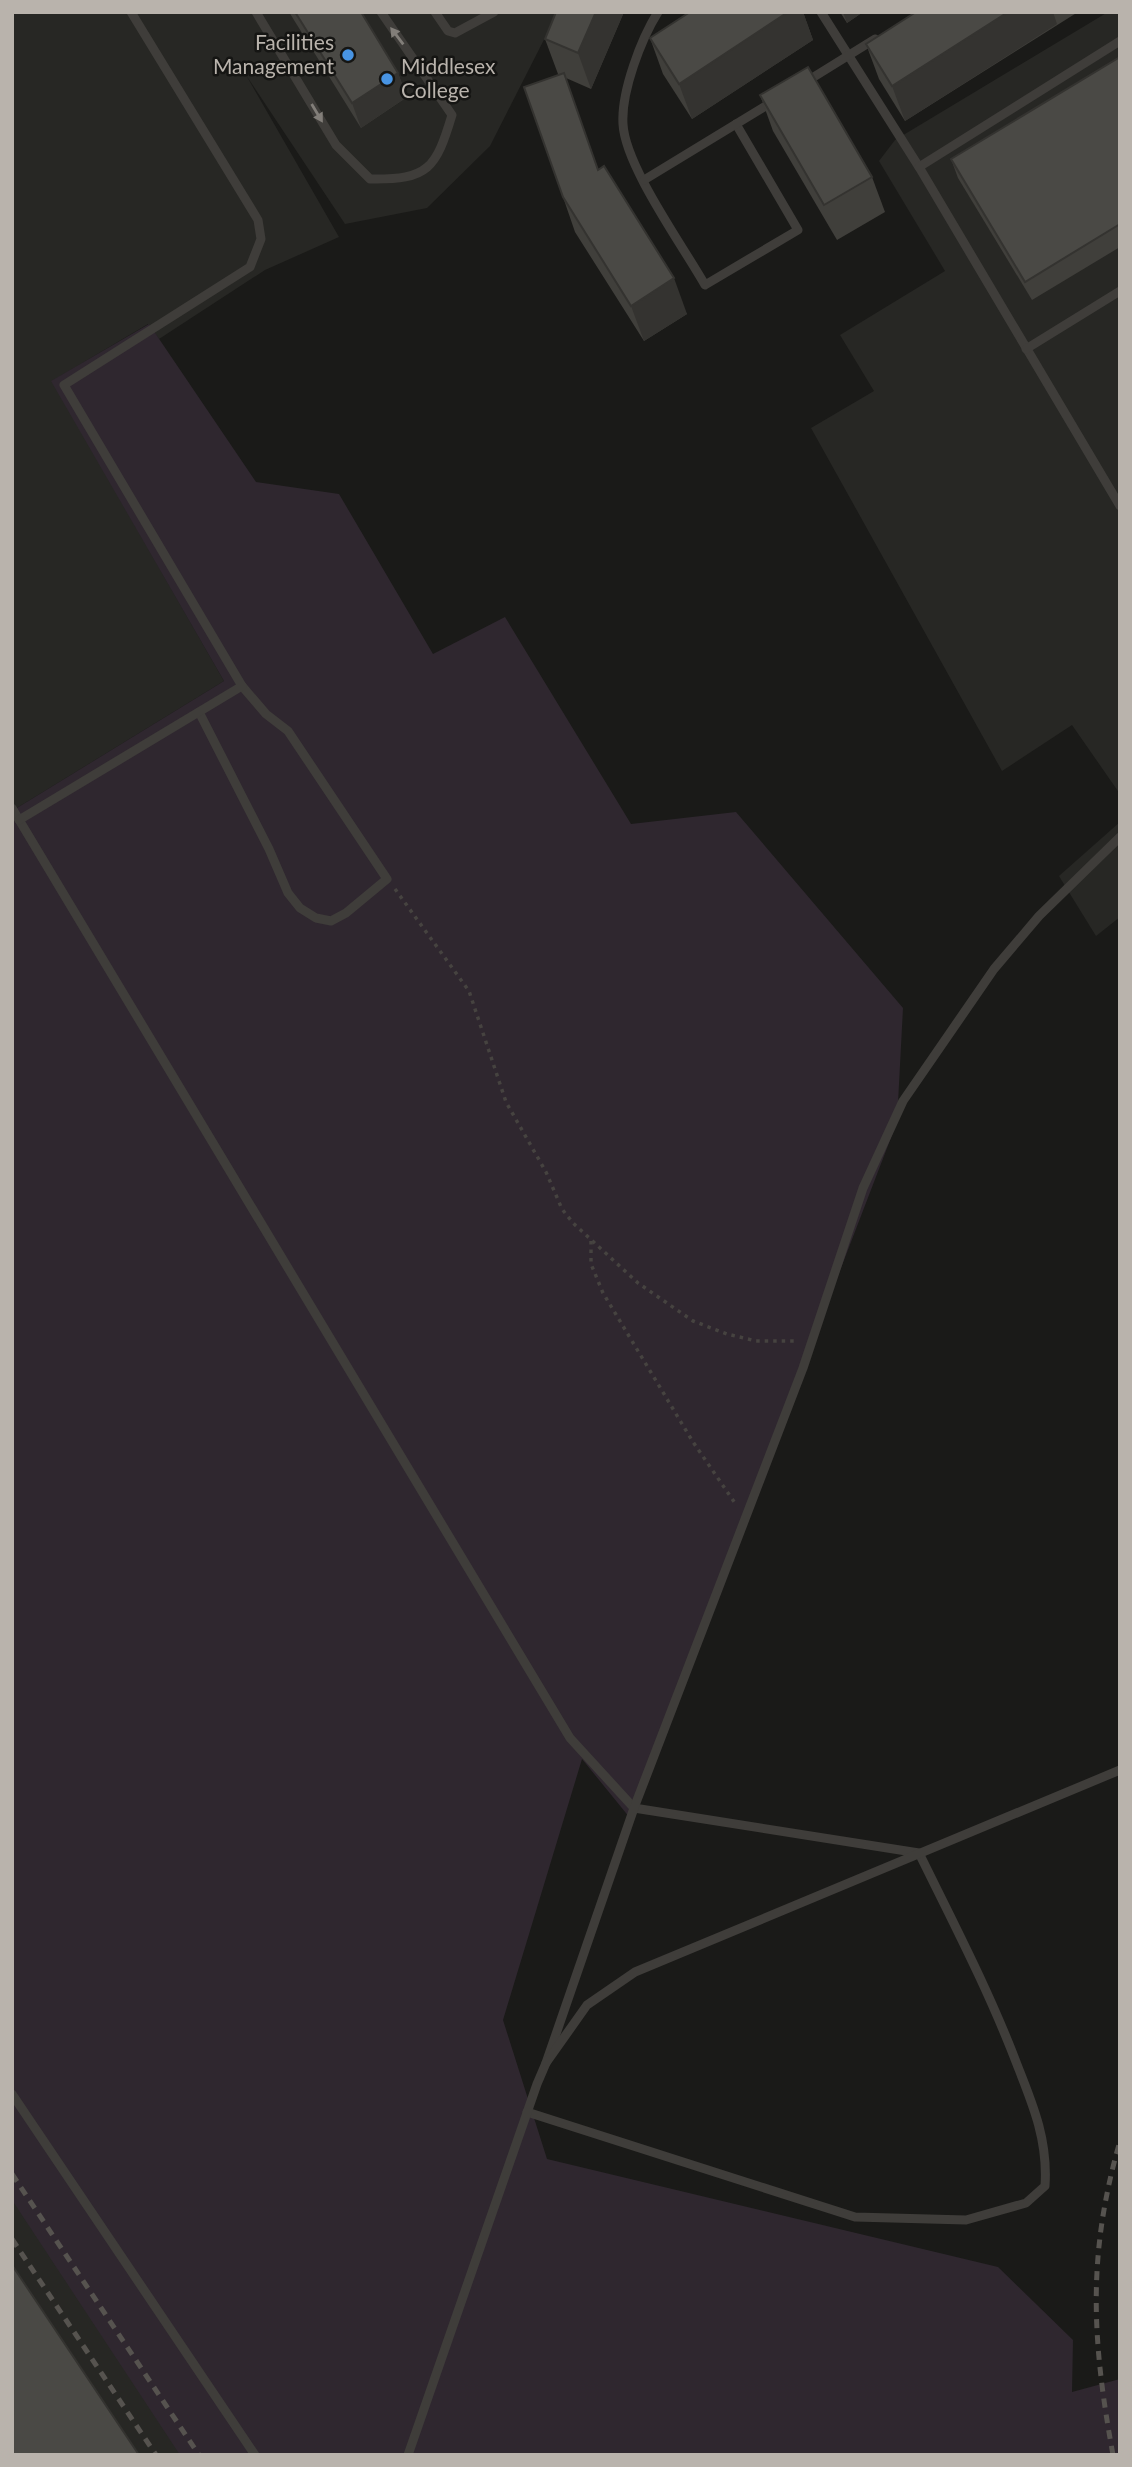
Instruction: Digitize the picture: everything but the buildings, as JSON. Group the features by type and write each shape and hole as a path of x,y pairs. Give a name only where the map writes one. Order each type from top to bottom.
{"lane":[{"path":"131,12 258,220 261,239 250,267 64,385 242,686 266,714 289,731 387,879 346,914 331,921 316,918 300,908 288,893 269,849 199,712"},
{"path":"256,12 337,145 370,179 395,180 422,172 439,156 452,115 383,15 393,12"},
{"path":"435,12 448,31 454,33 494,12"},
{"path":"658,12 625,95 622,125 629,152 705,285 798,230 736,124"},
{"path":"821,12 919,167 1120,506"},
{"path":"792,90 883,34"},
{"path":"919,167 1120,41"},
{"path":"644,180 781,97"},
{"path":"1026,349 1120,291"},
{"path":"19,820 242,686"},
{"path":"12,808 570,1738 634,1808 919,1853"},
{"path":"408,2455 634,1808 813,1338 863,1188 904,1101 994,969 1039,916 1120,837"},
{"path":"546,2063 587,2005 635,1972 1120,1770"},
{"path":"527,2112 855,2217 966,2220 1026,2203 1045,2186 1047,2162 1041,2127 999,2015 919,1853"},
{"path":"12,2094 255,2455"}],"path":[{"path":"387,879 469,991 506,1102 546,1172 562,1209 638,1283 693,1321 756,1341 786,1343 813,1338"},
{"path":"591,1240 591,1264 603,1293 727,1496 746,1516"}],"shaded area":[{"path":"12,12 558,12 490,146 427,208 345,224 246,75 339,237 265,270 159,339 148,324 52,381 224,681 12,811"},
{"path":"1108,12 1120,12 1120,794 1072,725 1002,771 811,428 874,391 840,335 945,271 879,161 895,140"},
{"path":"149,324 256,482 339,494 433,654 505,617 631,824 736,812 903,1008 897,1122 630,1818 582,1759 503,2020 547,2159 998,2267 1073,2340 1072,2392 1120,2379 1120,2455 180,2455 12,2200 12,811 224,681 51,381"},
{"path":"1120,822 1120,917 1096,936 1059,876"},
{"path":"12,2122 236,2455 12,2455"}],"railway":[{"path":"1113,2455 1101,2373 1096,2298 1102,2222 1120,2141"},
{"path":"12,2174 199,2455"},
{"path":"12,2239 156,2455"}],"place":[{"name":"Facilities Management","path":"348,55"},
{"name":"Middlesex College","path":"387,79"}]}
